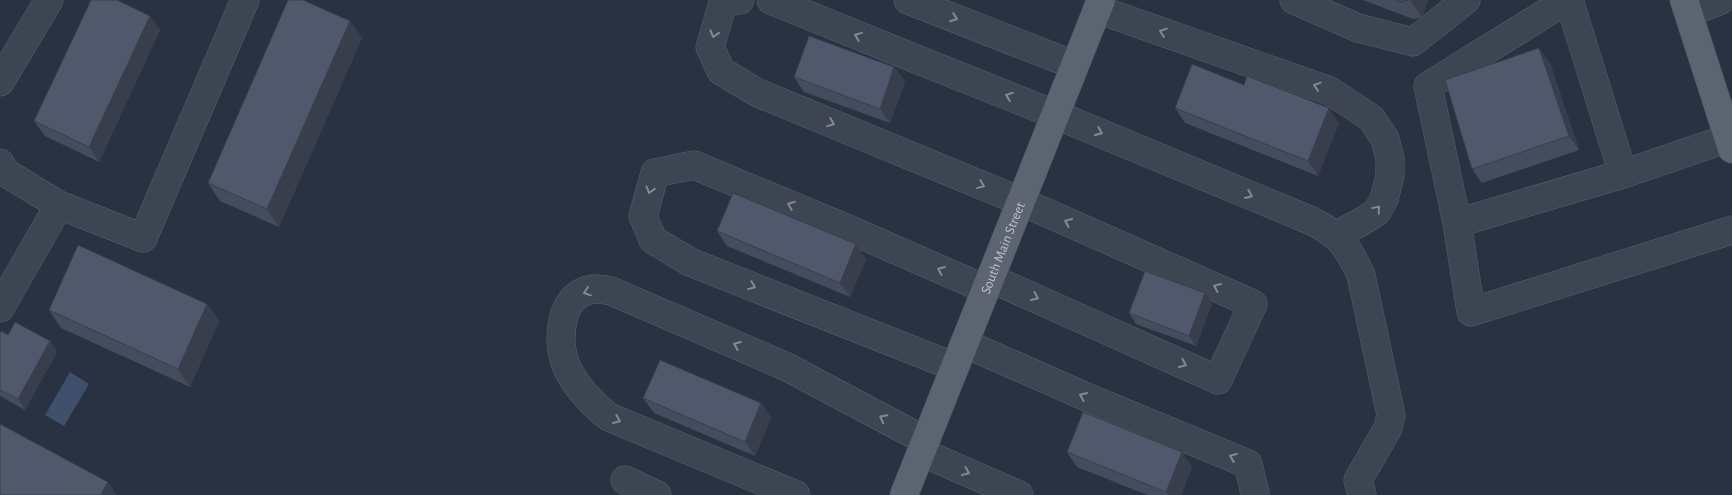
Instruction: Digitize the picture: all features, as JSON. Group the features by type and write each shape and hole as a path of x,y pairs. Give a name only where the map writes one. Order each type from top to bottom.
{"main road":[{"name":"South Main Street","path":"904,495 1099,4"},
{"path":"1687,7 1724,97 1730,143"}],"street":[{"path":"0,82 48,0"},
{"path":"0,163 6,173 59,205 144,238 245,0"},
{"path":"740,0 723,4 710,48 721,71 758,93 1020,201 1253,304 1218,380 988,283 694,165 656,173 643,216 653,240 690,262 1091,399 1248,464 1255,495"},
{"path":"771,0 1312,221 1337,235 1352,257 1360,275 1391,415 1388,428 1360,488"},
{"path":"908,0 1074,65"},
{"path":"1294,0 1358,28 1413,42 1466,0"},
{"path":"1623,174 1568,0 1428,86 1456,223 1471,312 1732,230"},
{"path":"1687,7 1721,0"},
{"path":"1099,4 1330,91 1371,118 1385,139 1390,159 1390,176 1384,199 1377,212 1337,235"},
{"path":"1456,223 1730,143"},
{"path":"0,308 59,205"},
{"path":"796,495 608,417 591,403 568,370 561,351 560,339 564,315 571,302 579,294 595,289 611,291 787,367 923,447 1006,492"},
{"path":"625,480 657,495"}],"water":[{"path":"70,372 89,384 64,426 45,415"}],"building":[{"path":"91,0 117,0 150,16 89,147 34,121"},
{"path":"288,0 303,0 350,21 267,209 208,183"},
{"path":"809,36 894,67 880,109 794,77"},
{"path":"1539,48 1569,136 1472,169 1445,80"},
{"path":"1192,64 1244,85 1247,76 1329,108 1308,161 1175,108"},
{"path":"733,193 856,244 840,283 717,231"},
{"path":"78,245 207,304 178,369 49,310"},
{"path":"1145,271 1205,293 1189,336 1129,313"},
{"path":"15,322 50,341 18,399 0,390 0,333 1,331 8,335"},
{"path":"660,360 761,403 745,442 643,398"},
{"path":"1083,412 1182,452 1166,492 1067,452"},
{"path":"0,424 108,482 101,495 0,495"}]}
